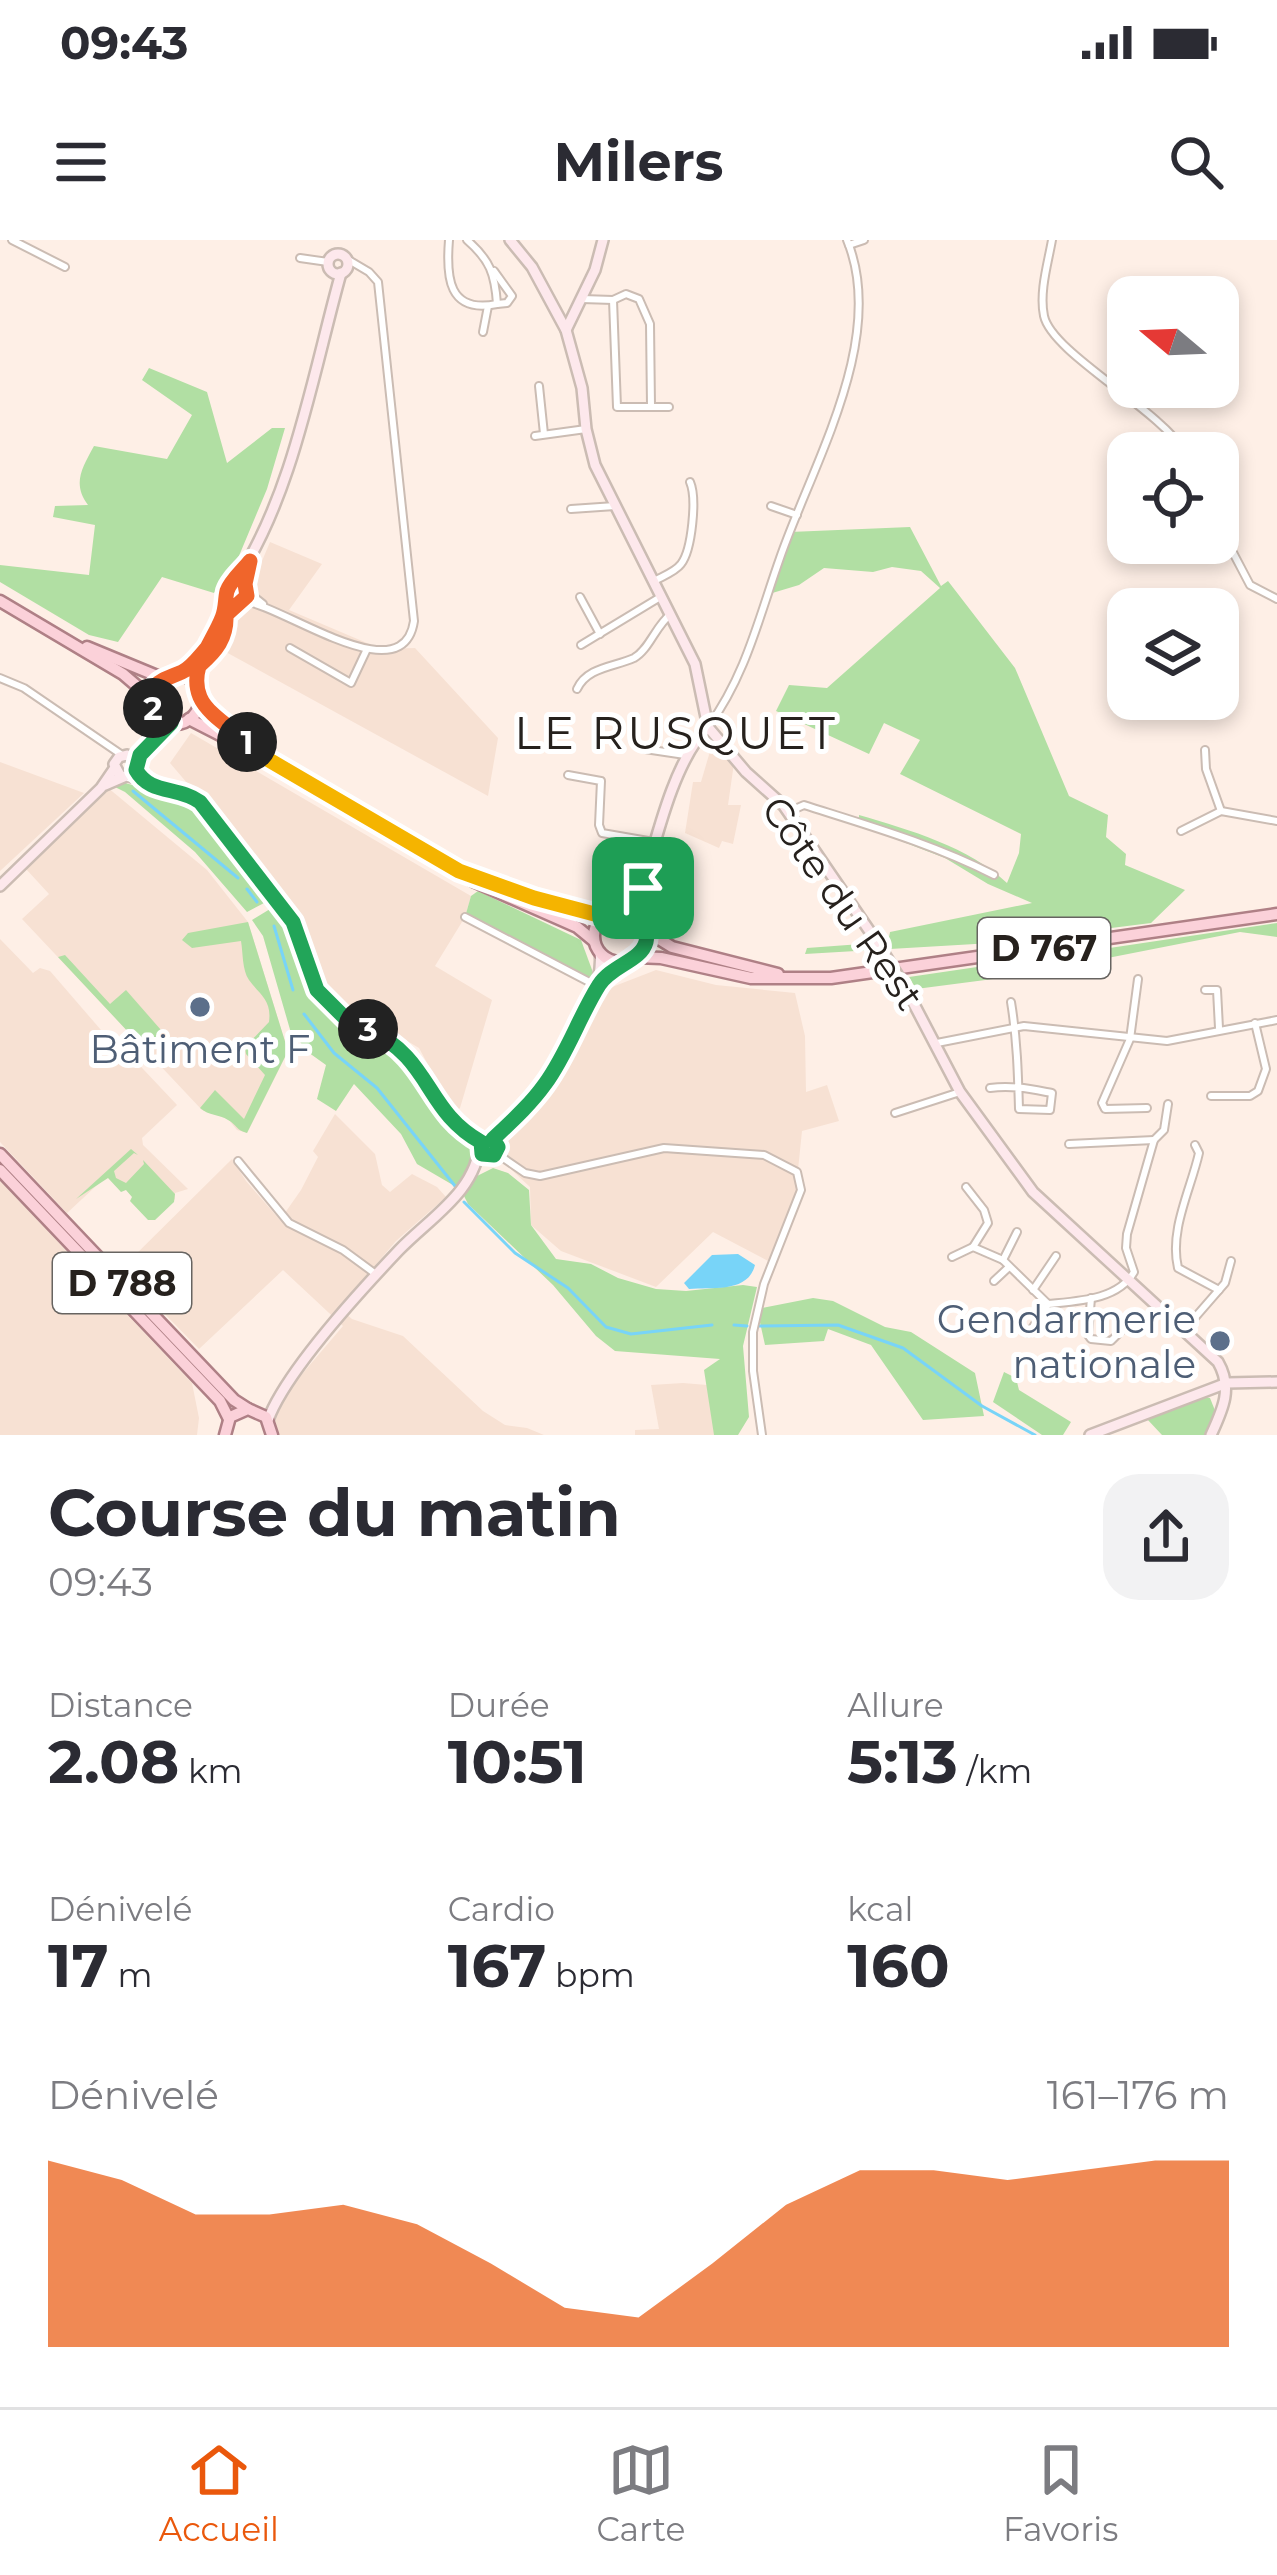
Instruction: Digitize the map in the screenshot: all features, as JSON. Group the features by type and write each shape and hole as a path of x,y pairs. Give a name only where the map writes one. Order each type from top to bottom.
{"main road":[{"path":"0,601 133,680 151,698 155,713 171,723 189,719 269,760 492,891 577,927 620,962 636,957 645,945 646,931 639,917 620,909 602,916 573,910 459,871"},
{"path":"61,637 162,677 178,674 195,684 200,699 269,760"},
{"path":"151,698 162,677"},
{"path":"189,719 200,699"},
{"name":"D 767","path":"636,957 752,978 811,978 1277,914"},
{"path":"597,947 595,927 602,916"},
{"name":"D 767","path":"646,931 664,944 704,956 811,978"},
{"name":"D 788","path":"0,1154 234,1400 251,1409"},
{"name":"D 788","path":"0,1170 220,1401 229,1419"},
{"path":"225,1435 229,1419 251,1409 268,1420 272,1435"}],"street":[{"path":"12,240 65,266"},
{"path":"195,684 206,649 239,593 279,490 334,303 341,240"},
{"path":"449,240 447,274 454,292 472,305 507,303 512,296 485,256 467,240"},
{"path":"510,240 554,303 566,330 595,465 695,664 708,727"},
{"path":"566,330 603,240"},
{"path":"639,917 643,888 685,755 742,673 832,430 859,324 848,242 864,240"},
{"path":"1052,240 1043,302 1052,333 1171,432"},
{"path":"239,593 382,652 400,648 411,635 414,621 378,282 366,270 300,259"},
{"path":"483,332 493,305 493,270"},
{"path":"560,316 580,303 626,294 638,299 650,324 651,406"},
{"path":"613,300 617,407 669,407"},
{"path":"539,386 540,435 586,429"},
{"path":"654,580 676,569 686,554 694,505 691,482"},
{"path":"571,509 615,506"},
{"path":"772,506 797,515"},
{"path":"1238,564 1250,585 1277,598"},
{"path":"580,645 662,596"},
{"path":"580,597 600,634"},
{"path":"577,689 580,681 606,666 639,656 671,614"},
{"path":"200,665 219,646 226,628 224,618"},
{"path":"290,648 351,683 367,649"},
{"path":"178,674 206,649"},
{"path":"0,678 24,688 104,746 147,785 187,794 200,802 293,922 307,968 324,999 346,1019 399,1047 422,1073 451,1121 489,1157 496,1153"},
{"path":"125,766 152,730 155,713"},
{"path":"0,886 171,723"},
{"name":"Côte du Rest","path":"708,727 788,812 905,987 960,1092 1033,1192 1212,1355 1227,1383"},
{"path":"635,742 645,749 685,755"},
{"path":"1204,750 1221,811"},
{"path":"568,775 602,781 598,825 602,832 658,842"},
{"path":"788,812 804,805 923,842 994,875"},
{"path":"1181,831 1221,811 1277,820"},
{"path":"620,909 643,888"},
{"path":"465,917 598,986"},
{"path":"597,947 598,986"},
{"path":"268,1420 284,1390 377,1275 455,1199 481,1148 545,1084 598,986 620,962"},
{"path":"1138,979 1130,1039 1102,1102 1105,1109 1147,1108"},
{"path":"1205,991 1217,990 1219,1028"},
{"path":"990,1088 1018,1088 1052,1094 1050,1110 1018,1109 1018,1088 1015,1027 1011,1002"},
{"path":"937,1043 1015,1027 1167,1041 1277,1020"},
{"path":"1211,1096 1250,1096 1258,1091 1266,1070 1255,1023"},
{"path":"895,1114 960,1092"},
{"path":"1029,1333 1048,1304 1091,1298 1130,1280 1134,1272 1127,1234 1154,1140 1164,1130 1168,1104"},
{"path":"493,1139 496,1153 525,1173 540,1176 664,1148 764,1156 797,1172 801,1190 764,1284 753,1332 751,1352 762,1435"},
{"path":"1069,1144 1154,1140"},
{"path":"1195,1145 1198,1153 1175,1256 1178,1268 1219,1290"},
{"path":"238,1161 272,1207 292,1225 343,1250 377,1275"},
{"path":"952,1257 973,1246 988,1223 966,1187"},
{"path":"994,1281 1017,1232"},
{"path":"973,1246 1006,1263 1048,1304"},
{"path":"1033,1290 1056,1256"},
{"path":"1183,1332 1219,1290 1231,1261"},
{"path":"1079,1348 1089,1336 1091,1298"},
{"path":"1089,1336 1111,1341 1122,1330"},
{"path":"1090,1435 1227,1383 1277,1382"},
{"path":"1212,1433 1227,1383"},
{"path":"251,1409 284,1390"}],"shaded area":[{"path":"270,542 322,564 289,610 381,649 415,648 498,738 488,796 224,651"},
{"path":"191,733 471,896 465,917 435,966 492,1000 460,1108 454,1113 419,1048 340,1001 323,983 286,899 170,763"},
{"path":"718,746 734,763 728,805 741,805 733,844 722,841 719,848 685,833 693,782 701,782 711,748"},
{"path":"0,762 84,793 0,871"},
{"path":"107,787 207,870 248,922 288,1051 247,1133 228,1119 202,1110 22,919 49,894 26,869"},
{"path":"0,939 33,973 40,968 50,971 107,1037 110,1034 177,1105 142,1138 143,1145 188,1189 175,1193 175,1199 154,1219 110,1173 67,1213 0,1142"},
{"path":"656,970 716,985 795,993 805,1036 806,1092 827,1085 839,1121 802,1131 795,1199 770,1262 713,1232 656,1287 561,1251 531,1225 530,1187 498,1157 508,1137 546,1097 607,989"},
{"path":"335,1114 375,1154 382,1185 390,1192 412,1174 446,1197 396,1241 339,1308 352,1319 403,1336 483,1411 505,1425 544,1435 277,1435 275,1419 291,1387 343,1326 283,1270 199,1349 121,1269 232,1159 280,1220 301,1190 318,1157 313,1151"},
{"path":"0,1181 192,1383 199,1418 197,1435 0,1435"},
{"path":"651,1385 707,1385 715,1435 635,1435 635,1430 659,1429"}],"green space":[{"path":"149,368 207,392 227,463 272,428 285,428 267,489 236,563 214,593 162,577 118,642 89,635 0,582 0,565 89,575 95,525 53,517 55,506 88,505 80,483 94,446 167,459 192,415 142,380"},
{"path":"910,527 941,586 948,581 1015,668 1069,796 1108,815 1106,837 1126,854 1125,865 1185,890 1151,923 992,943 805,954 807,948 888,942 890,932 1032,903 945,858 859,825 859,815 938,841 975,859 1007,883 1021,834 900,774 920,740 884,723 869,754 776,711 789,685 827,688 940,588 921,571 824,568 799,585 769,594 790,532"},
{"path":"122,782 194,803 267,896 266,902 247,912 195,852 113,786"},
{"path":"478,891 581,940 598,986 465,917 471,896"},
{"path":"275,906 330,1016 343,1027 396,1051 441,1118 474,1143 475,1157 458,1188 417,1164 401,1134 354,1084 336,1111 317,1099 326,1065 291,1033 263,936 252,920"},
{"path":"248,922 288,1051 247,1133 200,1108 215,1090 244,1119 265,1075 245,1047 269,1022 269,1008 247,976 241,941 192,948 182,940 188,933"},
{"path":"1277,923 1277,937 1240,932 1016,976 916,989 909,977 1051,960"},
{"path":"65,955 110,1004 126,990 161,1030 146,1051 58,957"},
{"path":"131,1149 138,1155 134,1153 114,1171 116,1178 126,1183 143,1160 175,1194 174,1202 155,1220 148,1220 126,1190 121,1192 108,1178 76,1199"},
{"path":"493,1168 529,1190 531,1225 556,1259 591,1264 656,1289 757,1287 743,1346 749,1417 738,1435 714,1435 704,1370 720,1359 615,1351 468,1204 464,1196 475,1177"},
{"path":"813,1298 833,1301 885,1327 911,1332 975,1373 984,1416 923,1420 871,1345 828,1329 824,1341 765,1345 757,1309"},
{"path":"1004,1372 1016,1378 1019,1390 1071,1422 1063,1435 1042,1435 993,1402"},
{"path":"1205,1397 1216,1413 1207,1435 1162,1435 1147,1419"}],"water":[{"path":"738,1254 755,1265 745,1280 719,1288 689,1289 684,1283 712,1255"}],"waterway":[{"path":"133,791 238,878"},
{"path":"247,889 257,902"},
{"path":"274,926 293,990"},
{"path":"304,1014 334,1053 377,1088 455,1186"},
{"path":"464,1202 515,1253 568,1288 606,1327 631,1334 712,1325"},
{"path":"734,1325 747,1326"},
{"path":"759,1326 838,1325 903,1348 982,1406 1035,1435"}],"place":[{"name":"Bâtiment F","path":"200,1007"},
{"name":"Gendarmerie nationale","path":"1220,1341"}],"district":[{"name":"LE RUSQUET","path":"676,733"}],"route":[{"path":"643,888 625,907 602,916 534,898 459,871 269,760 204,704 195,684 198,669 206,649 221,621 228,588 250,561 247,596 226,615 224,637 213,655 200,665 206,649 184,671 162,677 152,692 155,713 171,723 140,755 136,770 142,779 152,787 187,794 200,802 293,922 307,968 324,999 346,1019 390,1040 407,1055 441,1111 481,1142 479,1150 484,1156 496,1153 493,1139 545,1084 605,976 620,962 636,957 645,945 645,927 638,911 643,888"}]}
